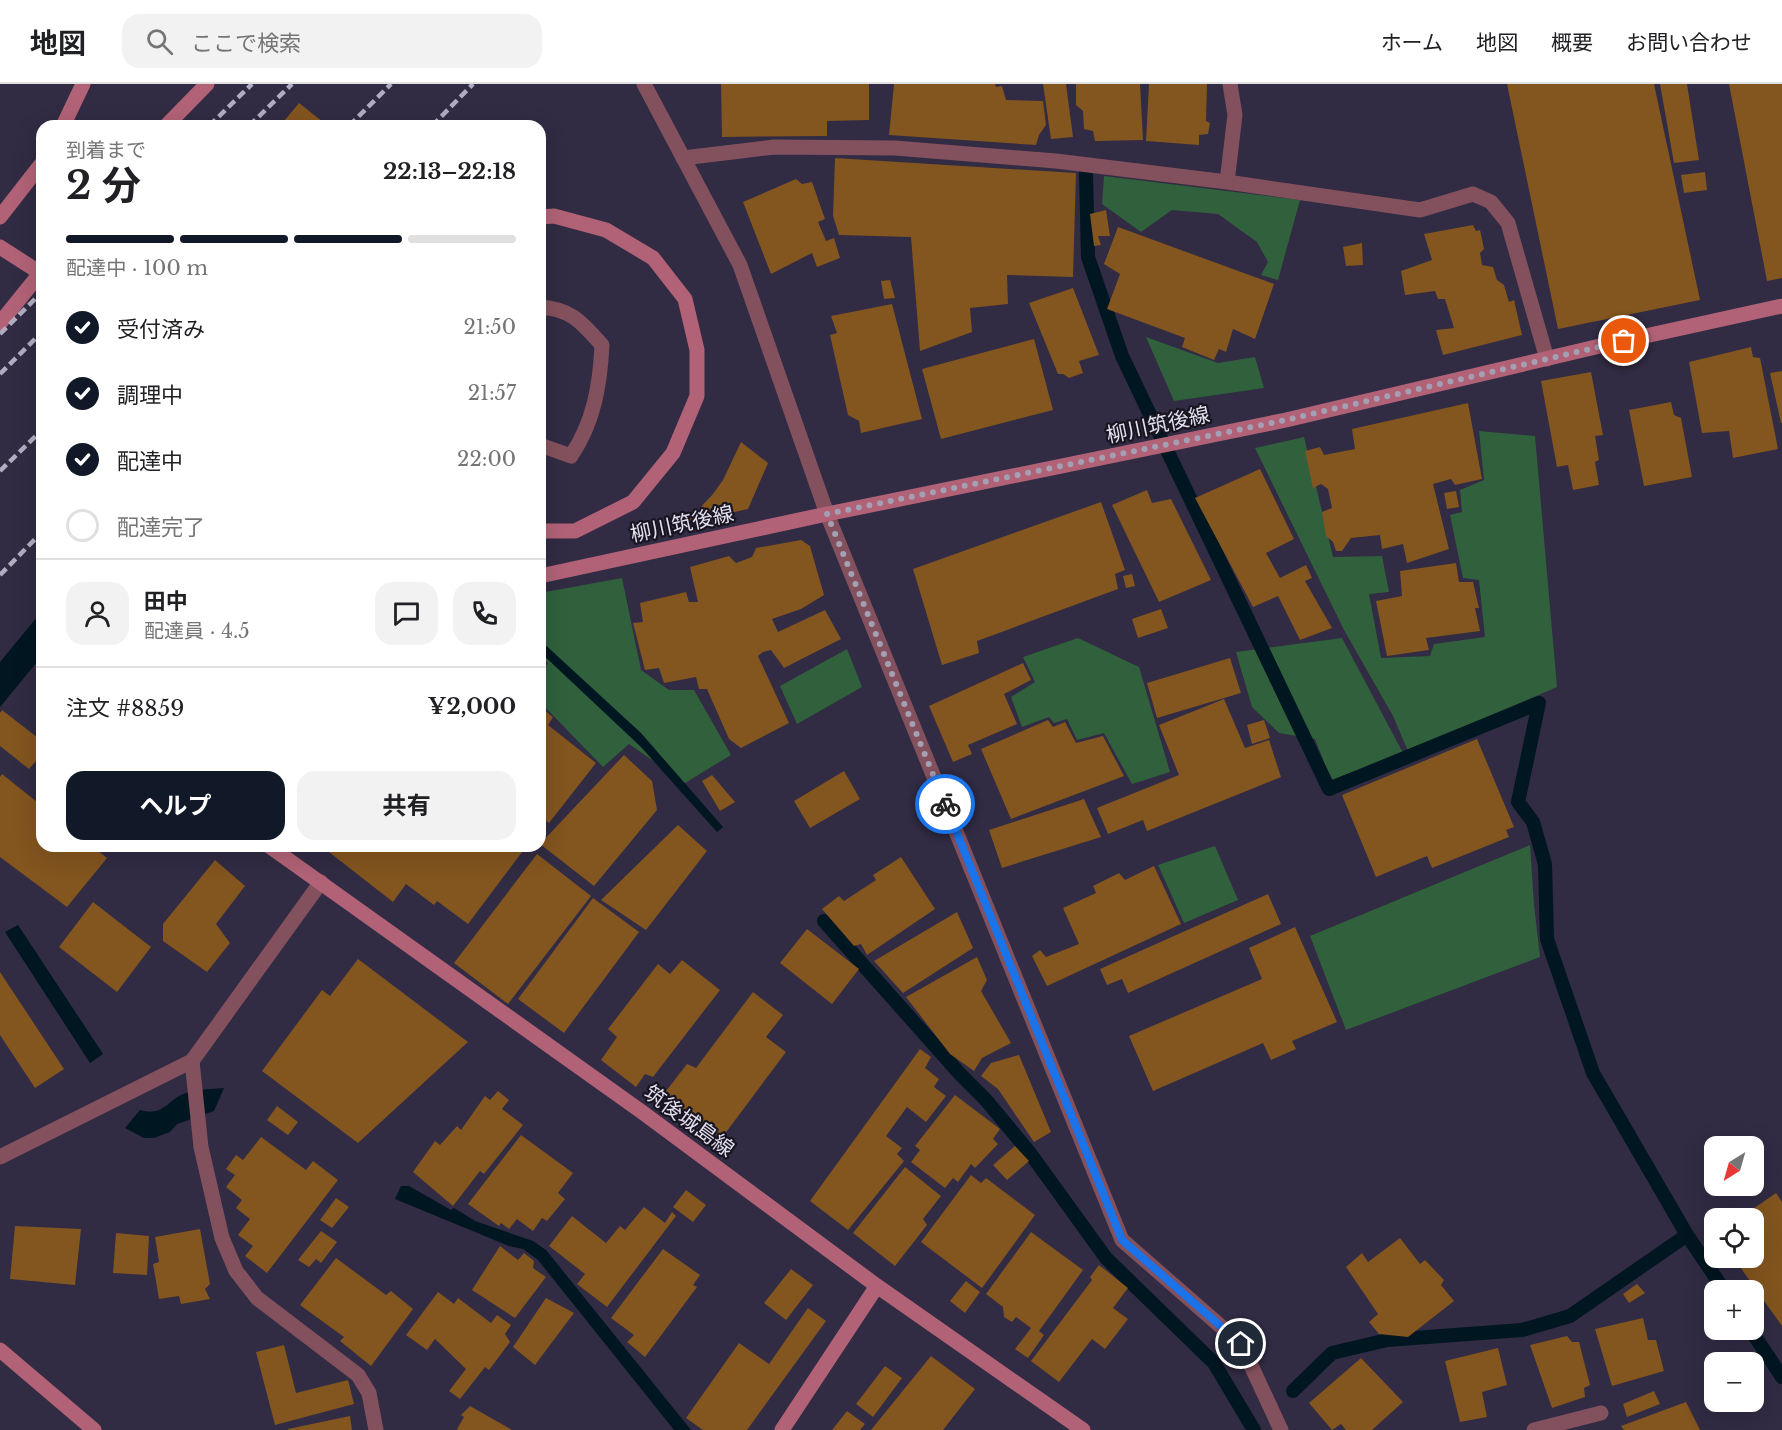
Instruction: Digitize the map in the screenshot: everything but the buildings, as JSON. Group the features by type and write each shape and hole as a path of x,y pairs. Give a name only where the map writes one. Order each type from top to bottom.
{"main road":[{"path":"66,120 83,84"},
{"path":"172,120 207,84"},
{"path":"0,217 36,171"},
{"path":"546,217 554,216 606,230 653,258 685,299 697,350 697,396 673,453 633,502 574,531 546,531"},
{"path":"0,247 36,268"},
{"path":"0,323 36,279"},
{"name":"柳川筑後線","path":"546,575 827,514 1286,420 1782,306"},
{"name":"筑後城島線","path":"278,852 642,1112 877,1286 1083,1430"},
{"path":"782,1430 877,1286"},
{"path":"0,1350 94,1430"}],"street":[{"path":"644,84 740,265 827,514 1122,1240 1241,1344 1281,1430"},
{"path":"1227,182 1235,115 1230,84"},
{"path":"683,158 774,147 895,148 1056,160 1420,210 1473,194 1491,202 1508,223 1547,359"},
{"path":"546,307 557,308 580,321 602,345 596,399 582,440 571,456 546,447"},
{"path":"0,1157 192,1061 321,882"},
{"path":"192,1061 201,1147 222,1238 236,1270 257,1298 358,1375 369,1393 376,1430"},
{"path":"1534,1430 1562,1426 1601,1413"}],"green space":[{"path":"1104,176 1300,200 1278,280 1261,275 1268,262 1257,242 1218,214 1172,210 1141,232 1102,204"},
{"path":"1146,337 1218,363 1255,357 1264,388 1174,401"},
{"path":"1479,431 1535,436 1557,687 1408,751 1393,716 1344,630 1255,448 1304,437 1333,557 1382,556 1389,592 1369,594 1381,658 1430,656 1434,644 1485,637 1479,580 1463,578 1450,515 1462,512 1460,490 1484,480"},
{"path":"622,578 641,670 669,690 694,690 731,755 685,783 629,744 603,767 546,708 546,666 548,663 546,661 546,592"},
{"path":"1078,638 1139,667 1170,772 1132,784 1104,733 1077,740 1067,719 1054,723 1049,717 1022,727 1011,697 1035,682 1023,657"},
{"path":"1342,638 1403,753 1331,780 1315,739 1279,733 1252,707 1236,652"},
{"path":"847,649 862,687 797,724 780,686"},
{"path":"1530,845 1540,957 1346,1030 1310,936"},
{"path":"1215,846 1238,900 1184,923 1158,865"}],"water":[{"path":"36,618 36,663 0,707 0,662"},
{"path":"546,646 641,733 723,827 717,832 641,747 546,658"},
{"path":"18,925 103,1054 90,1063 5,932"},
{"path":"224,1088 214,1111 177,1124 170,1132 154,1138 144,1138 125,1128 140,1110 148,1112 161,1109 186,1093"},
{"path":"401,1186 409,1186 451,1210 454,1208 475,1221 533,1241 546,1250 691,1430 674,1430 538,1260 523,1249 509,1246 395,1199"}],"waterway":[{"path":"1086,173 1088,257 1122,356 1329,789 1539,703 1518,802 1533,822 1545,864 1547,939 1593,1073 1687,1235 1717,1280"},
{"path":"824,921 960,1074 986,1100 1030,1153 1106,1258 1214,1363 1254,1430"},
{"path":"1293,1391 1332,1353 1387,1340 1522,1330 1570,1316 1687,1235"},
{"path":"1757,1340 1782,1377"}],"railway":[{"path":"215,120 252,84"},
{"path":"255,120 292,84"},
{"path":"355,120 391,84"},
{"path":"438,120 473,84"},
{"path":"0,334 36,298"},
{"path":"0,374 36,338"},
{"path":"0,471 36,436"},
{"path":"0,575 36,538"}],"way so far":[{"path":"945,804 827,514 1286,420 1624,341"}],"route":[{"path":"945,804 1122,1240 1241,1344"}]}
